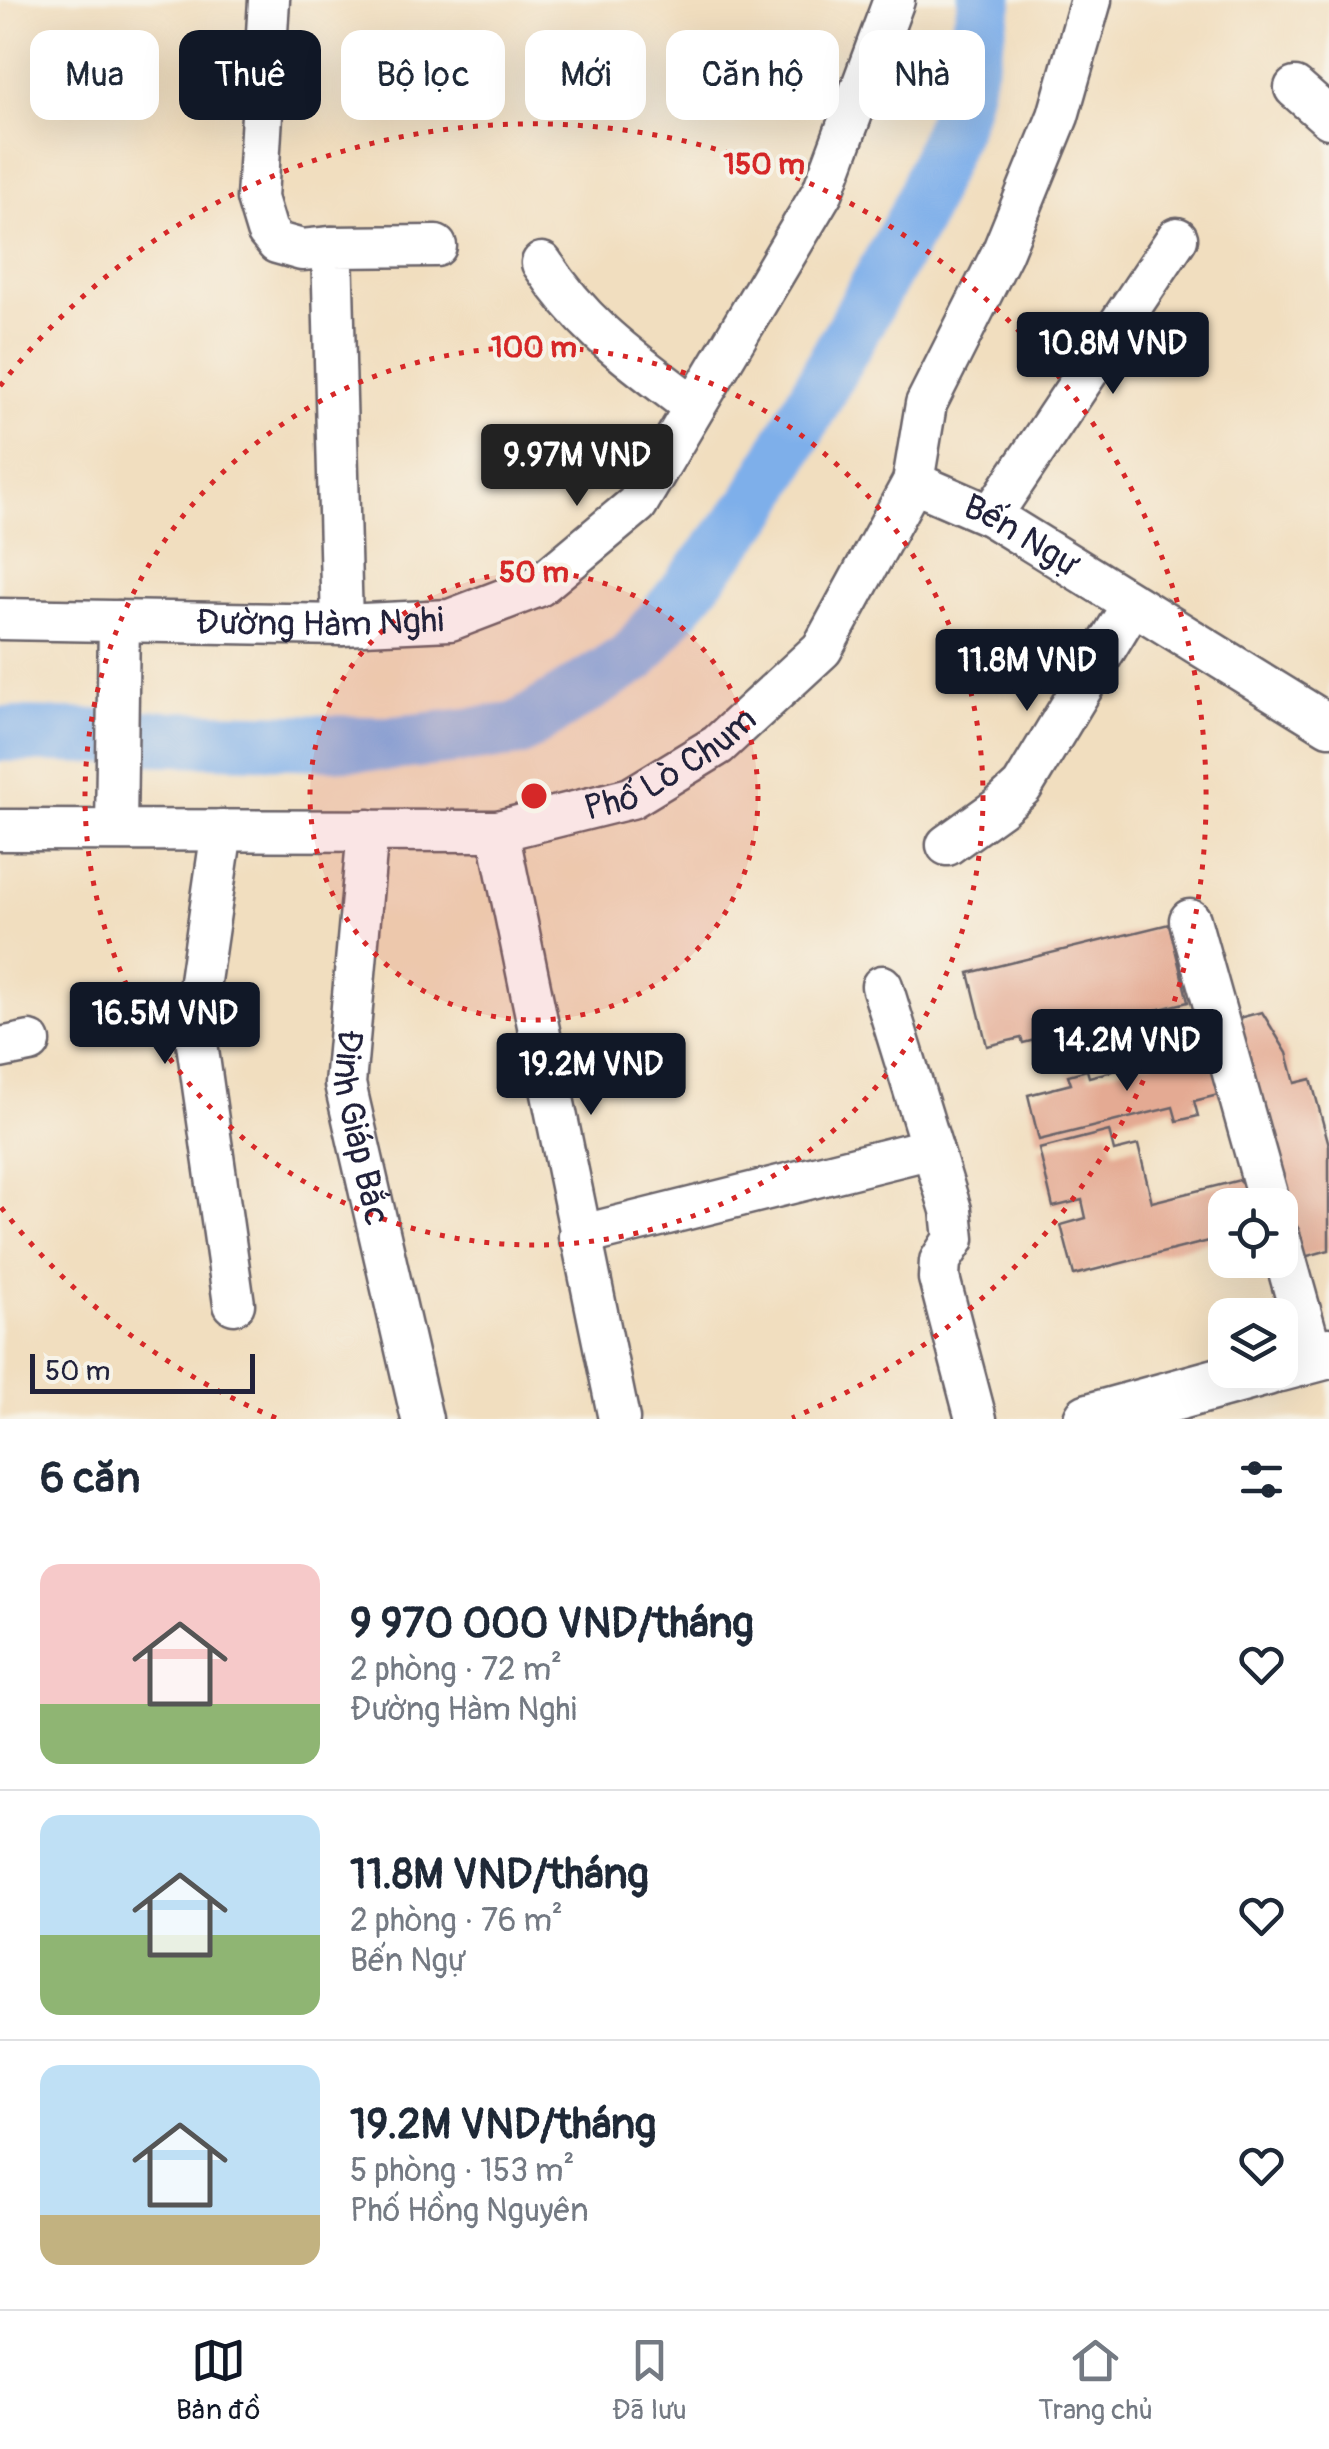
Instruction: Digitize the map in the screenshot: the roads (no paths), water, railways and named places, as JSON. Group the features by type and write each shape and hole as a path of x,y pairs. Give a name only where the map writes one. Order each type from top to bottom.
{"main road":[{"path":"1108,1417 1208,1388"}],"street":[{"path":"269,0 257,198 267,231 276,243 302,250 436,246"},
{"name":"Đường Hàm Nghi","path":"0,619 342,625 450,620 539,586 637,504 823,191 894,0"},
{"name":"Phố Lò Chum","path":"0,830 498,831 632,798 718,745 822,648 913,482 926,404 1002,253 1058,116 1091,0"},
{"path":"1295,88 1329,118"},
{"path":"991,516 1178,238"},
{"path":"332,247 342,625"},
{"path":"542,264 562,294 609,344 694,407"},
{"name":"Bến Ngự","path":"913,482 991,516 1329,726"},
{"path":"947,846 1022,787 1132,605"},
{"path":"116,829 119,621"},
{"path":"222,830 194,1022 234,1304"},
{"name":"Đinh Giáp Bắc","path":"368,830 345,1084 422,1419"},
{"path":"498,831 619,1419"},
{"path":"1190,920 1265,1188"},
{"path":"882,986 951,1210 954,1239 940,1261 939,1278 976,1419"},
{"path":"579,1236 932,1148"}],"waterway":[{"path":"0,734 388,744 517,730 634,657 755,506 915,217 958,112 986,0"}]}
